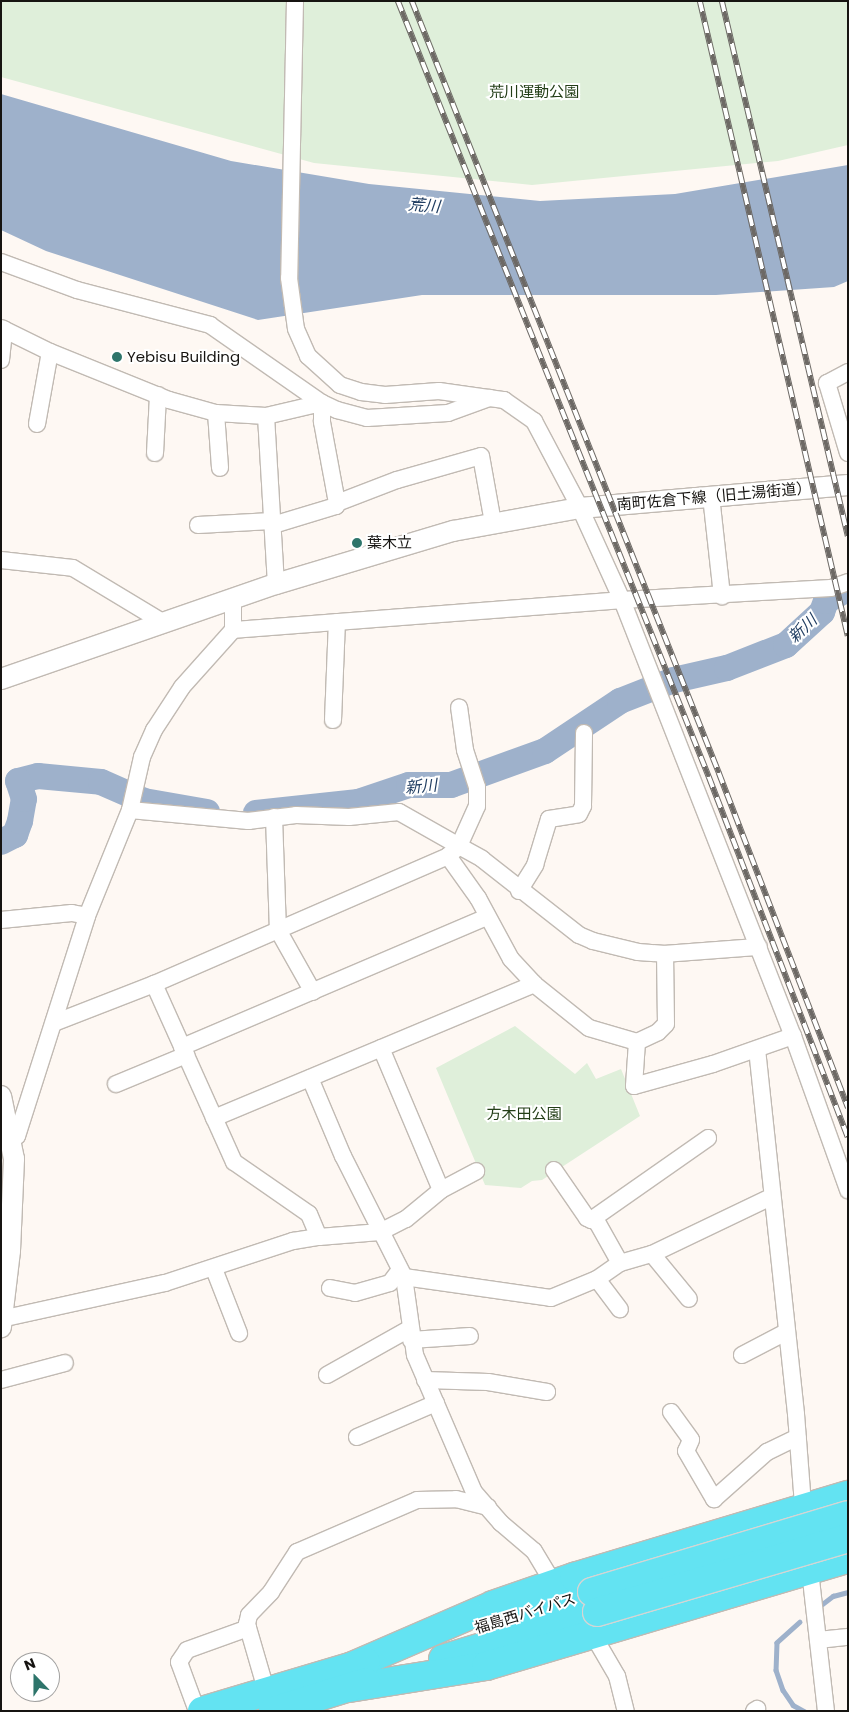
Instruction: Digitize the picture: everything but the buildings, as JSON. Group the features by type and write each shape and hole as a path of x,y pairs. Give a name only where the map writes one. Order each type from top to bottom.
{"highway":[{"path":"349,1677 492,1605 554,1584 804,1515 848,1495"},
{"name":"福島西バイパス","path":"594,1613 848,1516"},
{"name":"福島西バイパス","path":"202,1711 270,1702 349,1677 594,1613 848,1538"},
{"path":"349,1677 486,1666 594,1613 848,1559"}],"street":[{"path":"295,1 289,278 296,329 308,356 340,385 361,392 385,395 439,391 504,400 534,421 580,508 622,600 759,947 848,1190"},
{"path":"1,262 77,290 210,325 322,403 367,418 448,413 489,398"},
{"path":"1,360 3,328 50,352 158,395 216,413 266,416 322,403"},
{"path":"37,424 50,352"},
{"path":"848,372 827,383 848,453"},
{"path":"155,453 158,395"},
{"path":"198,524 273,523 336,506 322,422 322,403"},
{"path":"216,413 220,468"},
{"path":"266,416 276,584"},
{"path":"336,502 397,480 481,456 493,523"},
{"name":"南町佐倉下線（旧土湯街道）","path":"1,679 233,598 392,547 493,523 580,508 848,485"},
{"path":"711,496 722,596"},
{"path":"1,560 73,568 164,623"},
{"path":"10,1140 17,1136 87,916 131,807 137,787 142,757 154,730 197,667 233,630 622,600 722,596 831,588 848,582"},
{"path":"233,598 233,630"},
{"path":"334,720 337,622"},
{"path":"54,1023 154,984 454,851 477,806 477,787 466,750 459,708"},
{"path":"519,891 535,865 549,819 580,814 583,806 584,733"},
{"path":"131,807 248,821 274,817 399,812 454,851 482,859 519,891 578,935 638,952 665,954 759,947"},
{"path":"274,817 278,930 313,992"},
{"path":"454,851 487,917 511,959 534,984 588,1028 638,1042 658,1032 666,1024 665,954"},
{"path":"1,920 72,913 87,916"},
{"path":"116,1084 270,1007 281,1007 487,917"},
{"path":"154,984 234,1162 309,1214 319,1237"},
{"path":"214,1118 534,984"},
{"path":"638,1042 634,1086 757,1049 793,1036"},
{"path":"381,1048 441,1190"},
{"path":"757,1049 771,1196 798,1437 804,1515"},
{"path":"310,1078 380,1232 402,1274 410,1335 425,1380 474,1492 488,1508 534,1551 554,1584"},
{"path":"1,1096 10,1140 2,1322 214,1269 293,1241 380,1232 406,1219 441,1190 476,1171"},
{"path":"591,1220 708,1138"},
{"path":"554,1170 591,1220 597,1222 620,1263"},
{"path":"330,1288 355,1293 390,1283 402,1274 551,1298 596,1279 620,1263 652,1254 771,1196"},
{"path":"652,1254 689,1299"},
{"path":"214,1269 239,1333"},
{"path":"596,1279 620,1309"},
{"path":"742,1355 786,1332"},
{"path":"327,1375 410,1335 470,1336"},
{"path":"1,1380 65,1363"},
{"path":"425,1380 488,1382 547,1392"},
{"path":"358,1437 436,1403"},
{"path":"671,1412 691,1440 686,1451 714,1499 767,1452 798,1437"},
{"path":"270,1702 248,1628 249,1615 271,1592 297,1552 417,1500 456,1500 488,1508"},
{"path":"810,1566 826,1711"},
{"path":"594,1613 617,1676 626,1711"},
{"path":"197,1711 179,1662 187,1650 248,1628"},
{"path":"818,1640 848,1637"}],"green space":[{"name":"荒川運動公園","path":"1,1 848,1 848,145 778,161 532,185 314,163 1,77"},
{"name":"方木田公園","path":"515,1026 575,1074 587,1063 596,1079 621,1069 640,1116 542,1180 532,1181 521,1188 485,1185 436,1068"}],"water":[{"name":"荒川","path":"1,94 231,161 369,184 540,201 675,194 848,165 848,281 834,287 716,295 422,295 258,320 46,251 1,230"}],"waterway":[{"name":"新川","path":"256,813 358,802 409,785 451,785 545,751 620,701 674,680 727,668 786,645 822,612 826,601 848,589"},
{"name":"新川","path":"18,781 38,776 101,782 144,801 207,812"},
{"name":"新川","path":"1,842 15,835 20,821 24,799 18,781"},
{"path":"821,1605 833,1596 848,1592"},
{"path":"800,1622 777,1643 776,1670 783,1690 793,1705 804,1711"}],"railway":[{"path":"398,1 709,777 848,1137"},
{"path":"412,1 719,773 848,1108"},
{"path":"700,1 848,636"},
{"path":"722,1 848,536"}],"place":[{"name":"Yebisu Building","path":"117,357"},
{"name":"葉木立","path":"357,543"}]}
